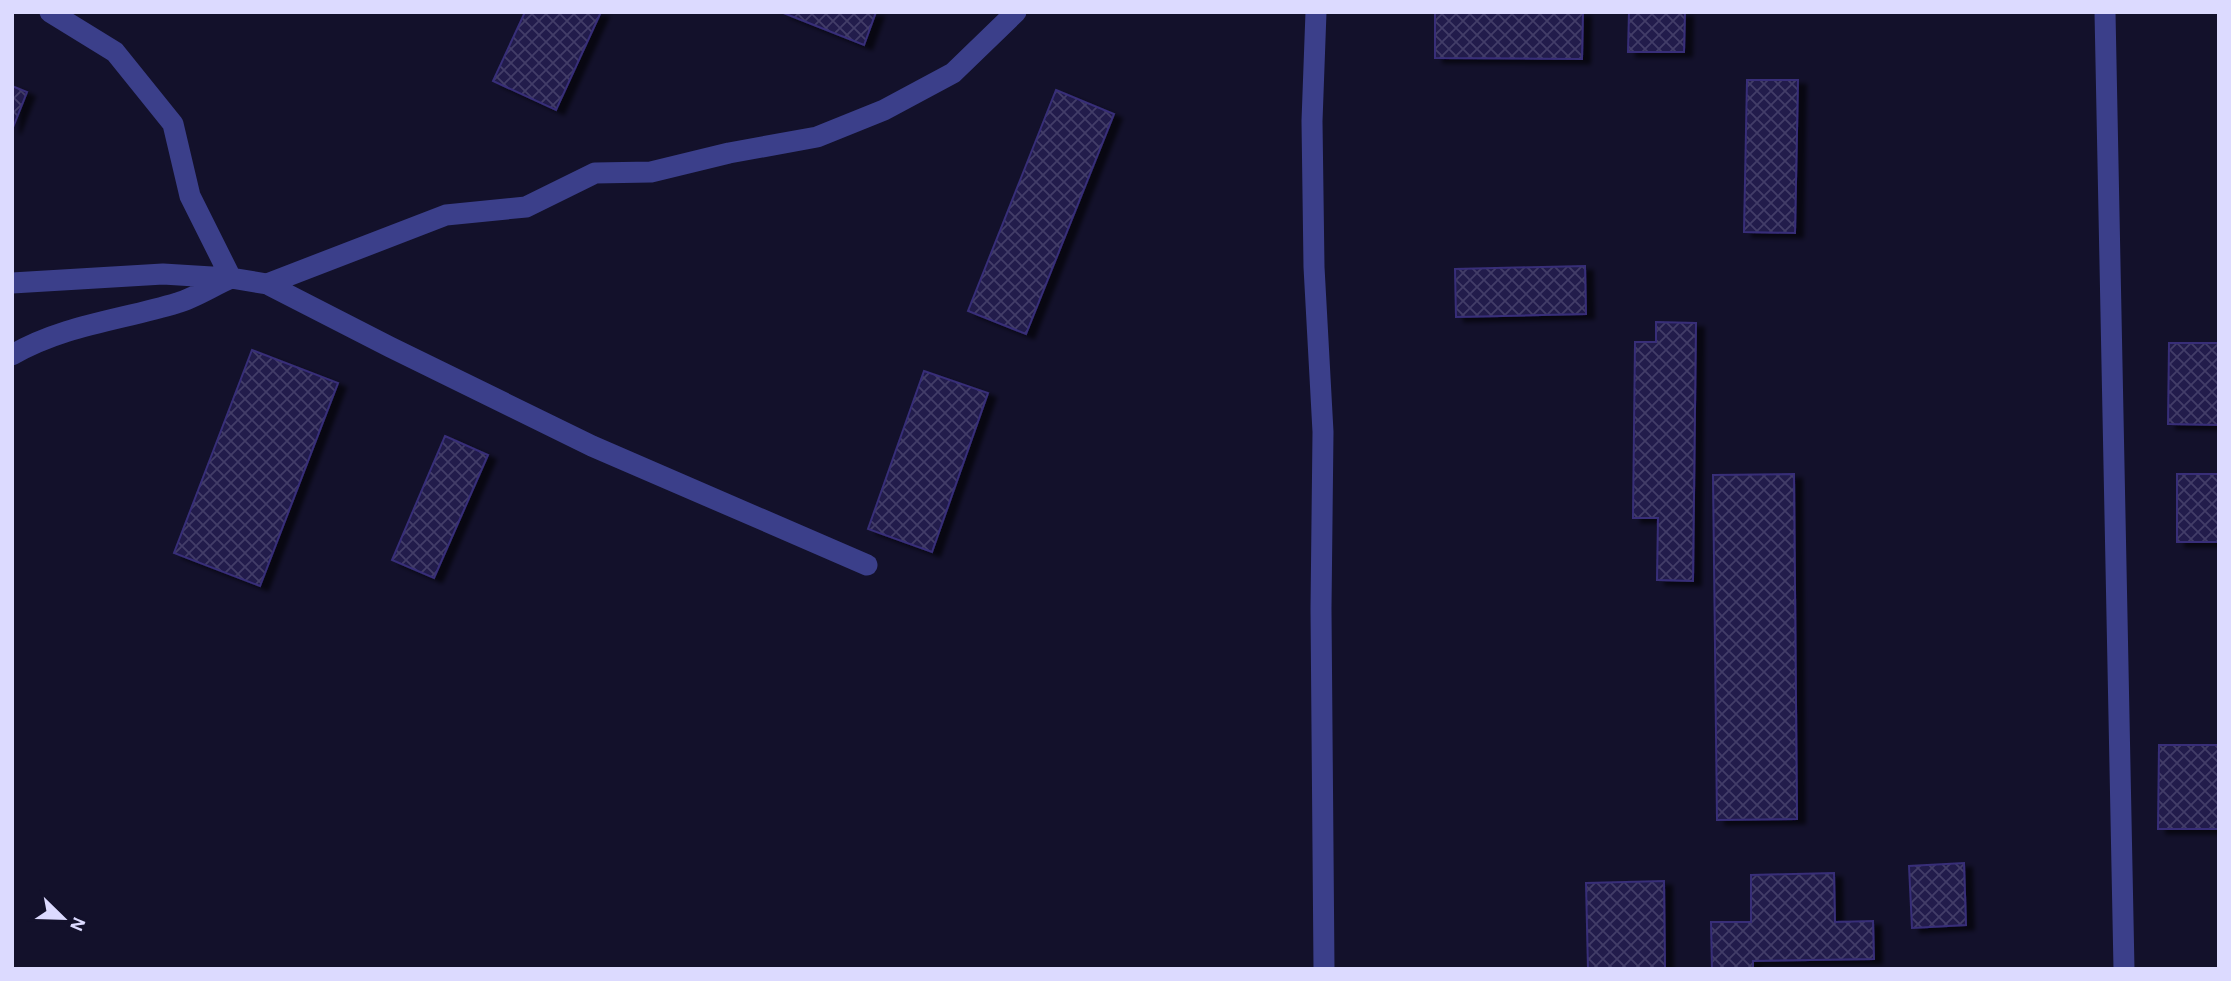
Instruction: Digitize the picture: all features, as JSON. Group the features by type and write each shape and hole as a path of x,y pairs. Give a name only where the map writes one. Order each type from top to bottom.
{"street":[{"path":"50,12 115,52 173,124 190,196 230,278"},
{"path":"267,284 446,215 526,207 595,173 651,172 729,153 817,137 884,110 953,73 1016,12"},
{"path":"1316,12 1312,121 1314,267 1324,432 1321,610 1324,969"},
{"path":"2105,12 2124,969"},
{"path":"12,283 163,274 230,278 267,284 592,446 867,565"},
{"path":"12,355 33,342 109,318 179,303 230,278"}],"building":[{"path":"525,12 601,12 556,110 493,81"},
{"path":"781,12 876,12 864,45"},
{"path":"1435,12 1583,12 1582,59 1435,58"},
{"path":"1629,12 1685,12 1684,52 1628,52"},
{"path":"1747,80 1798,80 1795,233 1744,232"},
{"path":"12,86 27,92 12,130"},
{"path":"1056,90 1114,114 1026,334 968,311"},
{"path":"1585,266 1586,314 1456,317 1455,269"},
{"path":"1656,322 1696,323 1693,581 1657,580 1658,518 1633,518 1635,342 1656,342"},
{"path":"2169,343 2219,343 2219,425 2168,424"},
{"path":"252,350 338,383 260,586 174,553"},
{"path":"924,371 988,393 932,552 868,529"},
{"path":"445,436 488,455 434,578 392,560"},
{"path":"1794,474 1797,819 1717,820 1713,475"},
{"path":"2177,474 2219,474 2219,542 2177,542"},
{"path":"2159,745 2219,745 2219,829 2158,829"},
{"path":"1964,863 1966,925 1912,928 1909,866"},
{"path":"1834,873 1835,922 1873,921 1874,959 1753,961 1753,969 1712,969 1711,922 1751,922 1751,875"},
{"path":"1664,881 1665,969 1588,969 1586,883"}]}
